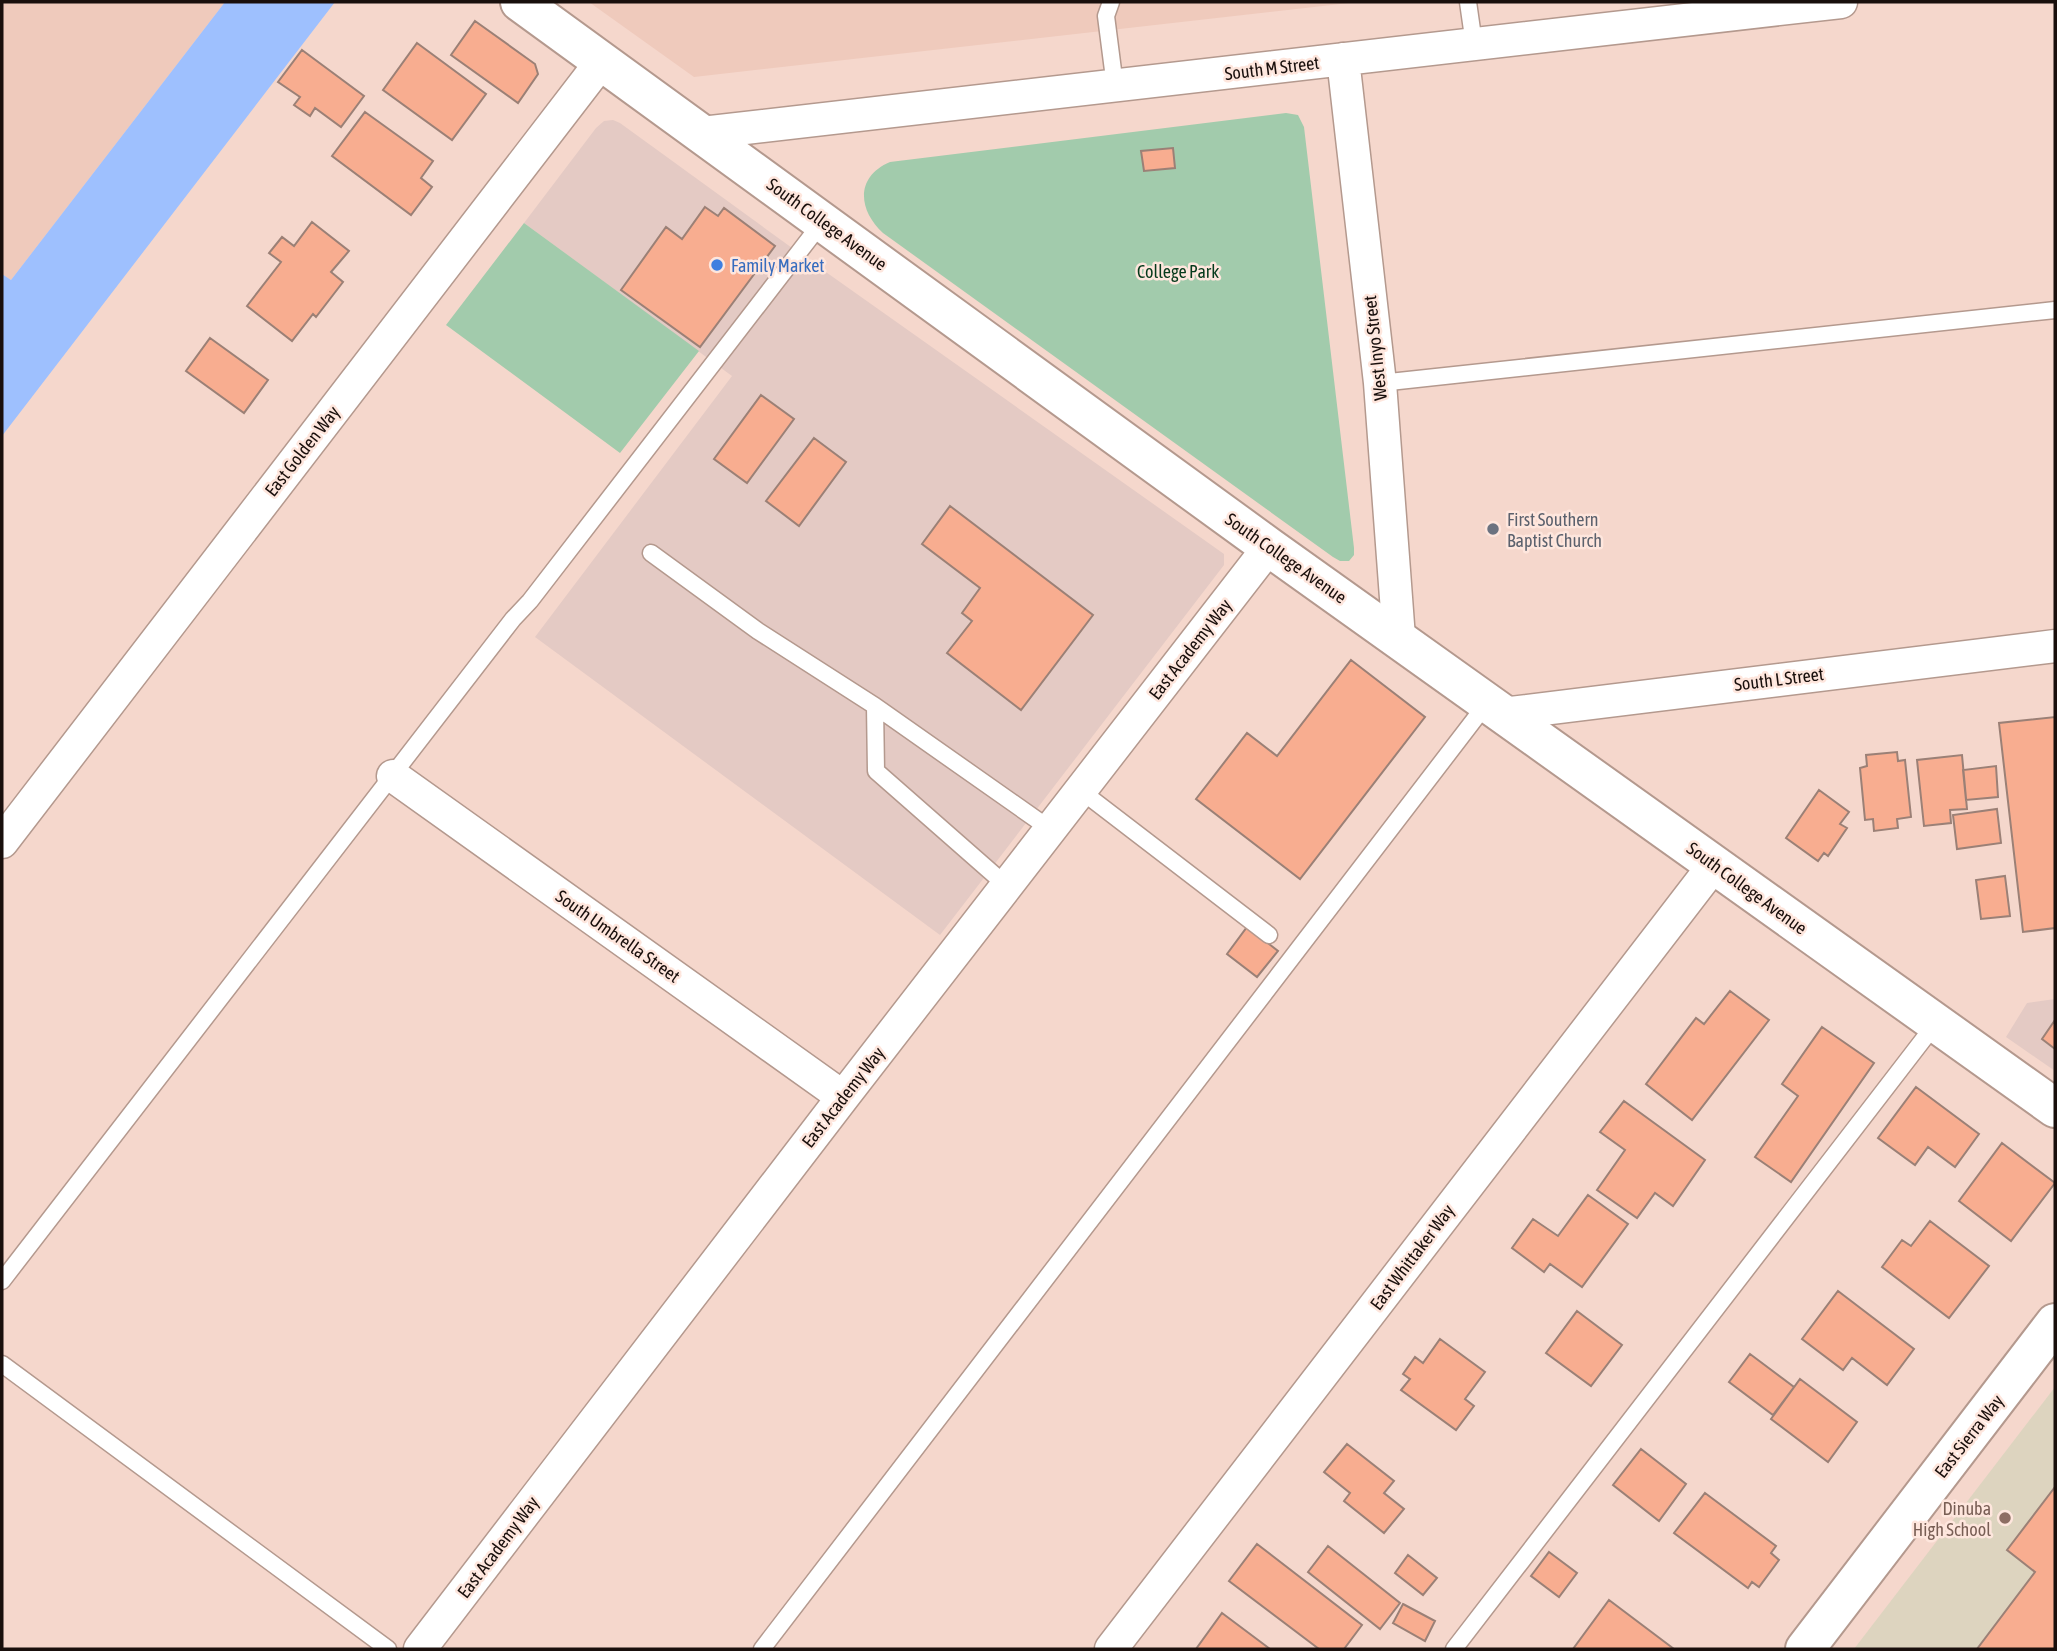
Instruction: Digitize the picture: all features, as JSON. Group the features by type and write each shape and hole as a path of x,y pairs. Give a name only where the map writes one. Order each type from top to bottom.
{"street":[{"name":"South College Avenue","path":"520,2 1269,547 2055,1108"},
{"name":"South M Street","path":"702,133 1841,2"},
{"name":"West Inyo Street","path":"1343,60 1380,383 1399,638"},
{"name":"East Golden Way","path":"2,842 602,61"},
{"name":"East Academy Way","path":"420,1649 1269,547"},
{"name":"South L Street","path":"1495,708 2055,646"},
{"name":"South Umbrella Street","path":"393,776 843,1097"},
{"name":"East Whittaker Way","path":"1111,1649 1714,865"},
{"name":"East Sierra Way","path":"1805,1649 2052,1331"}],"lane":[{"path":"1111,2 1106,16 1115,86"},
{"path":"1468,2 1474,44"},
{"path":"2,1281 823,221"},
{"path":"1380,383 2055,310"},
{"path":"651,553 758,631 875,706 1050,829"},
{"path":"875,706 876,771 1007,886"},
{"path":"762,1649 1495,708"},
{"path":"1080,790 1269,935"},
{"path":"1454,1649 1936,1023"},
{"path":"2,1364 388,1649"}],"shaded area":[{"path":"2,2 225,2 11,280 2,274"},
{"path":"589,2 1358,2 694,77"},
{"path":"613,120 1224,554 1224,565 940,935 535,637 732,376 524,223 596,128 604,121"},
{"path":"2055,999 2055,1071 2006,1037 2027,1003"},
{"name":"Dinuba High School","path":"2055,1387 2055,1649 1854,1649"}],"green space":[{"name":"College Park","path":"1286,113 1298,115 1304,127 1354,548 1354,555 1349,561 1340,561 1333,557 883,233 865,204 864,194 871,176 890,162"},
{"path":"524,223 699,351 620,453 446,325"}],"water":[{"path":"225,2 335,2 2,436 2,274 11,280"}],"building":[{"path":"475,21 535,64 538,74 518,103 451,55"},
{"path":"417,43 486,94 452,140 383,90"},
{"path":"302,50 364,96 341,127 315,108 310,116 294,105 300,97 278,82"},
{"path":"365,112 433,161 421,178 432,187 411,215 332,156"},
{"path":"1173,148 1175,168 1144,171 1141,151"},
{"path":"705,207 718,216 724,208 775,246 700,347 621,290 666,227 682,239"},
{"path":"312,222 349,251 331,272 343,282 316,317 313,314 292,341 247,306 281,262 269,253 282,237 294,246"},
{"path":"210,338 268,380 244,413 186,371"},
{"path":"761,395 794,419 747,483 714,459"},
{"path":"814,438 846,462 799,526 766,501"},
{"path":"950,506 1093,615 1021,710 947,653 972,621 962,613 980,588 922,544"},
{"path":"1351,660 1425,717 1300,879 1196,799 1247,733 1277,756"},
{"path":"2055,717 2055,928 2023,932 1999,723"},
{"path":"1897,752 1898,761 1905,760 1911,817 1897,819 1898,828 1874,831 1873,819 1865,820 1860,768 1867,766 1866,755"},
{"path":"1962,755 1967,809 1950,810 1951,823 1924,826 1917,760"},
{"path":"1996,766 1998,797 1966,800 1963,770"},
{"path":"1819,790 1849,812 1840,824 1847,828 1828,856 1824,853 1818,861 1786,838"},
{"path":"1997,809 2001,843 1957,849 1953,815"},
{"path":"2005,876 2010,916 1981,919 1976,880"},
{"path":"1247,927 1278,951 1257,977 1227,954"},
{"path":"1730,991 1769,1020 1692,1120 1646,1084 1696,1018 1704,1024"},
{"path":"2055,1020 2055,1049 2042,1039"},
{"path":"1822,1027 1874,1063 1791,1182 1755,1157 1798,1096 1782,1084"},
{"path":"1916,1087 1979,1134 1955,1167 1928,1147 1915,1165 1878,1138"},
{"path":"1624,1101 1705,1160 1673,1206 1655,1193 1637,1218 1597,1190 1625,1150 1600,1132"},
{"path":"2002,1143 2055,1183 2011,1241 1959,1201"},
{"path":"1588,1195 1628,1224 1582,1287 1550,1264 1544,1272 1512,1248 1533,1219 1558,1236"},
{"path":"1930,1221 1989,1266 1949,1318 1882,1267 1902,1240 1911,1246"},
{"path":"1838,1291 1914,1349 1887,1385 1852,1358 1843,1370 1802,1339"},
{"path":"1577,1311 1622,1345 1591,1386 1546,1353"},
{"path":"1440,1339 1485,1372 1465,1399 1474,1406 1456,1430 1401,1390 1410,1379 1403,1374 1415,1357 1423,1363"},
{"path":"1750,1354 1794,1387 1773,1415 1729,1382"},
{"path":"1800,1379 1857,1422 1828,1462 1771,1419"},
{"path":"1347,1444 1394,1481 1384,1493 1404,1509 1384,1533 1344,1501 1350,1493 1324,1472"},
{"path":"1641,1449 1686,1484 1659,1521 1613,1485"},
{"path":"2055,1487 2055,1649 1977,1649 2035,1572 2007,1550"},
{"path":"1705,1493 1776,1546 1771,1553 1779,1560 1759,1587 1752,1582 1748,1588 1674,1533"},
{"path":"1257,1544 1362,1625 1344,1649 1319,1649 1229,1581"},
{"path":"1328,1546 1400,1603 1380,1629 1308,1572"},
{"path":"1549,1552 1577,1573 1559,1597 1531,1576"},
{"path":"1408,1555 1437,1578 1423,1595 1395,1573"},
{"path":"1609,1600 1674,1649 1573,1649"},
{"path":"1403,1604 1435,1621 1425,1641 1393,1623"},
{"path":"1222,1613 1270,1649 1196,1649"}],"place":[{"name":"Family Market","path":"717,265"},
{"name":"First Southern Baptist Church","path":"1493,529"},
{"name":"Dinuba High School","path":"2005,1518"}]}
